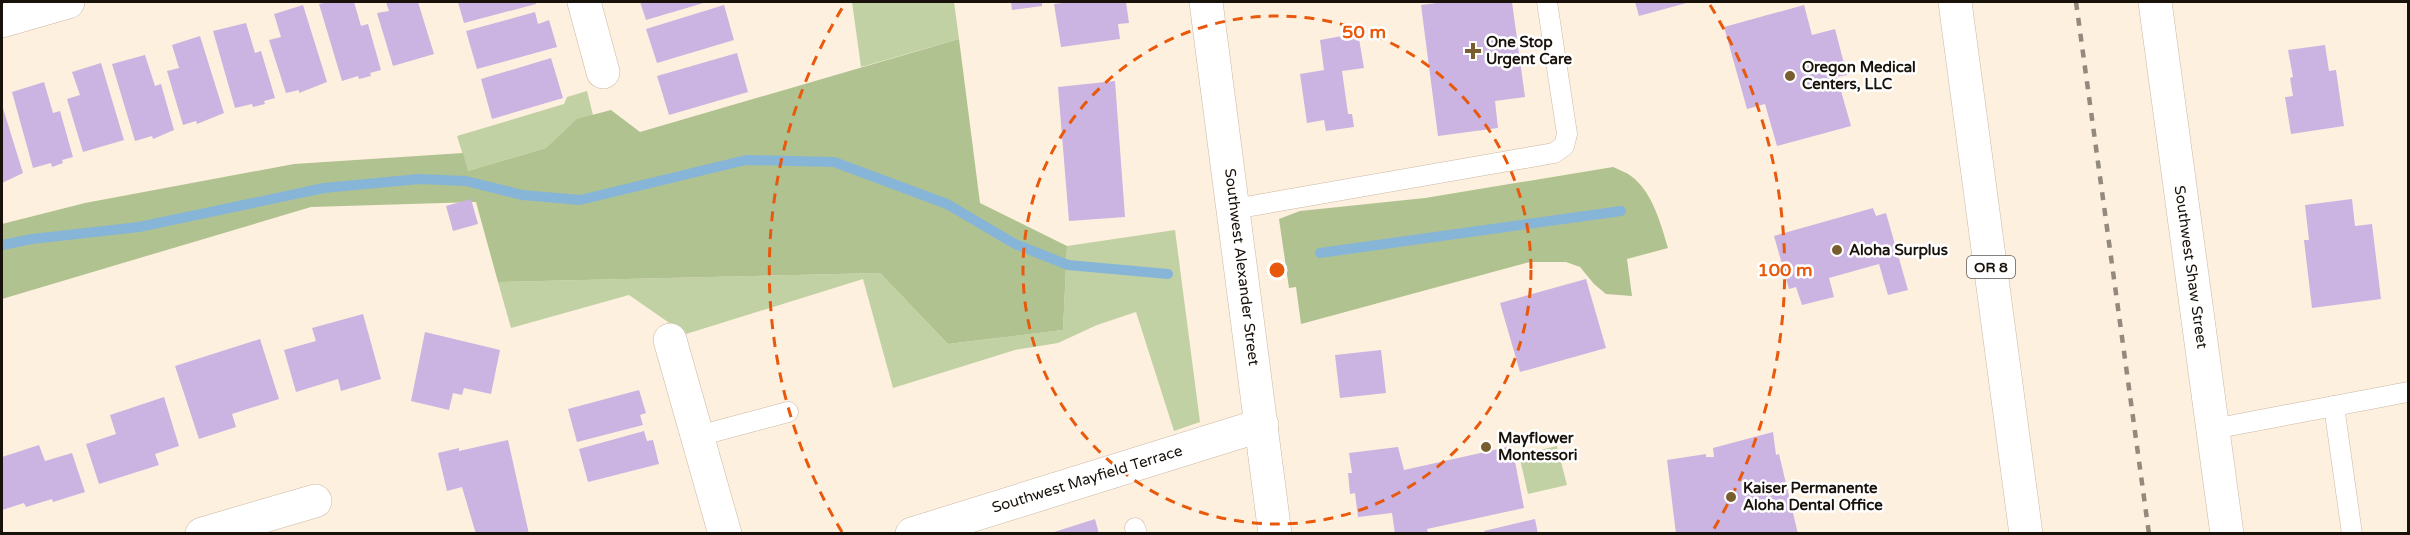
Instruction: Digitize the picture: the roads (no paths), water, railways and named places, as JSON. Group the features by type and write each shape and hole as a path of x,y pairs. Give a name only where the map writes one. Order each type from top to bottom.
{"street":[{"path":"2,21 64,2"},
{"path":"584,2 603,72"},
{"name":"Southwest Alexander Street","path":"1206,2 1275,534"},
{"name":"OR 8","path":"1955,2 2026,534"},
{"name":"Southwest Shaw Street","path":"2155,2 2227,534"},
{"path":"670,340 725,534"},
{"name":"Southwest Mayfield Terrace","path":"912,534 1262,425"},
{"path":"202,534 315,501"}],"lane":[{"path":"1234,209 1554,153 1564,146 1567,134 1547,2"},
{"path":"2213,429 2409,392"},
{"path":"2334,406 2352,534"},
{"path":"698,436 788,412"}],"waterway":[{"path":"2,245 32,239 139,227 324,188 419,179 466,181 522,195 580,200 746,160 834,162 947,204 1015,244 1068,265 1168,274"},
{"path":"1320,253 1621,211"}],"railway":[{"path":"2076,2 2149,534"}],"place":[{"name":"One Stop Urgent Care","path":"1473,51"},
{"name":"Oregon Medical Centers, LLC","path":"1790,76"},
{"name":"Aloha Surplus","path":"1837,250"},
{"name":"Mayflower Montessori","path":"1486,447"},
{"name":"Kaiser Permanente Aloha Dental Office","path":"1731,497"}]}
